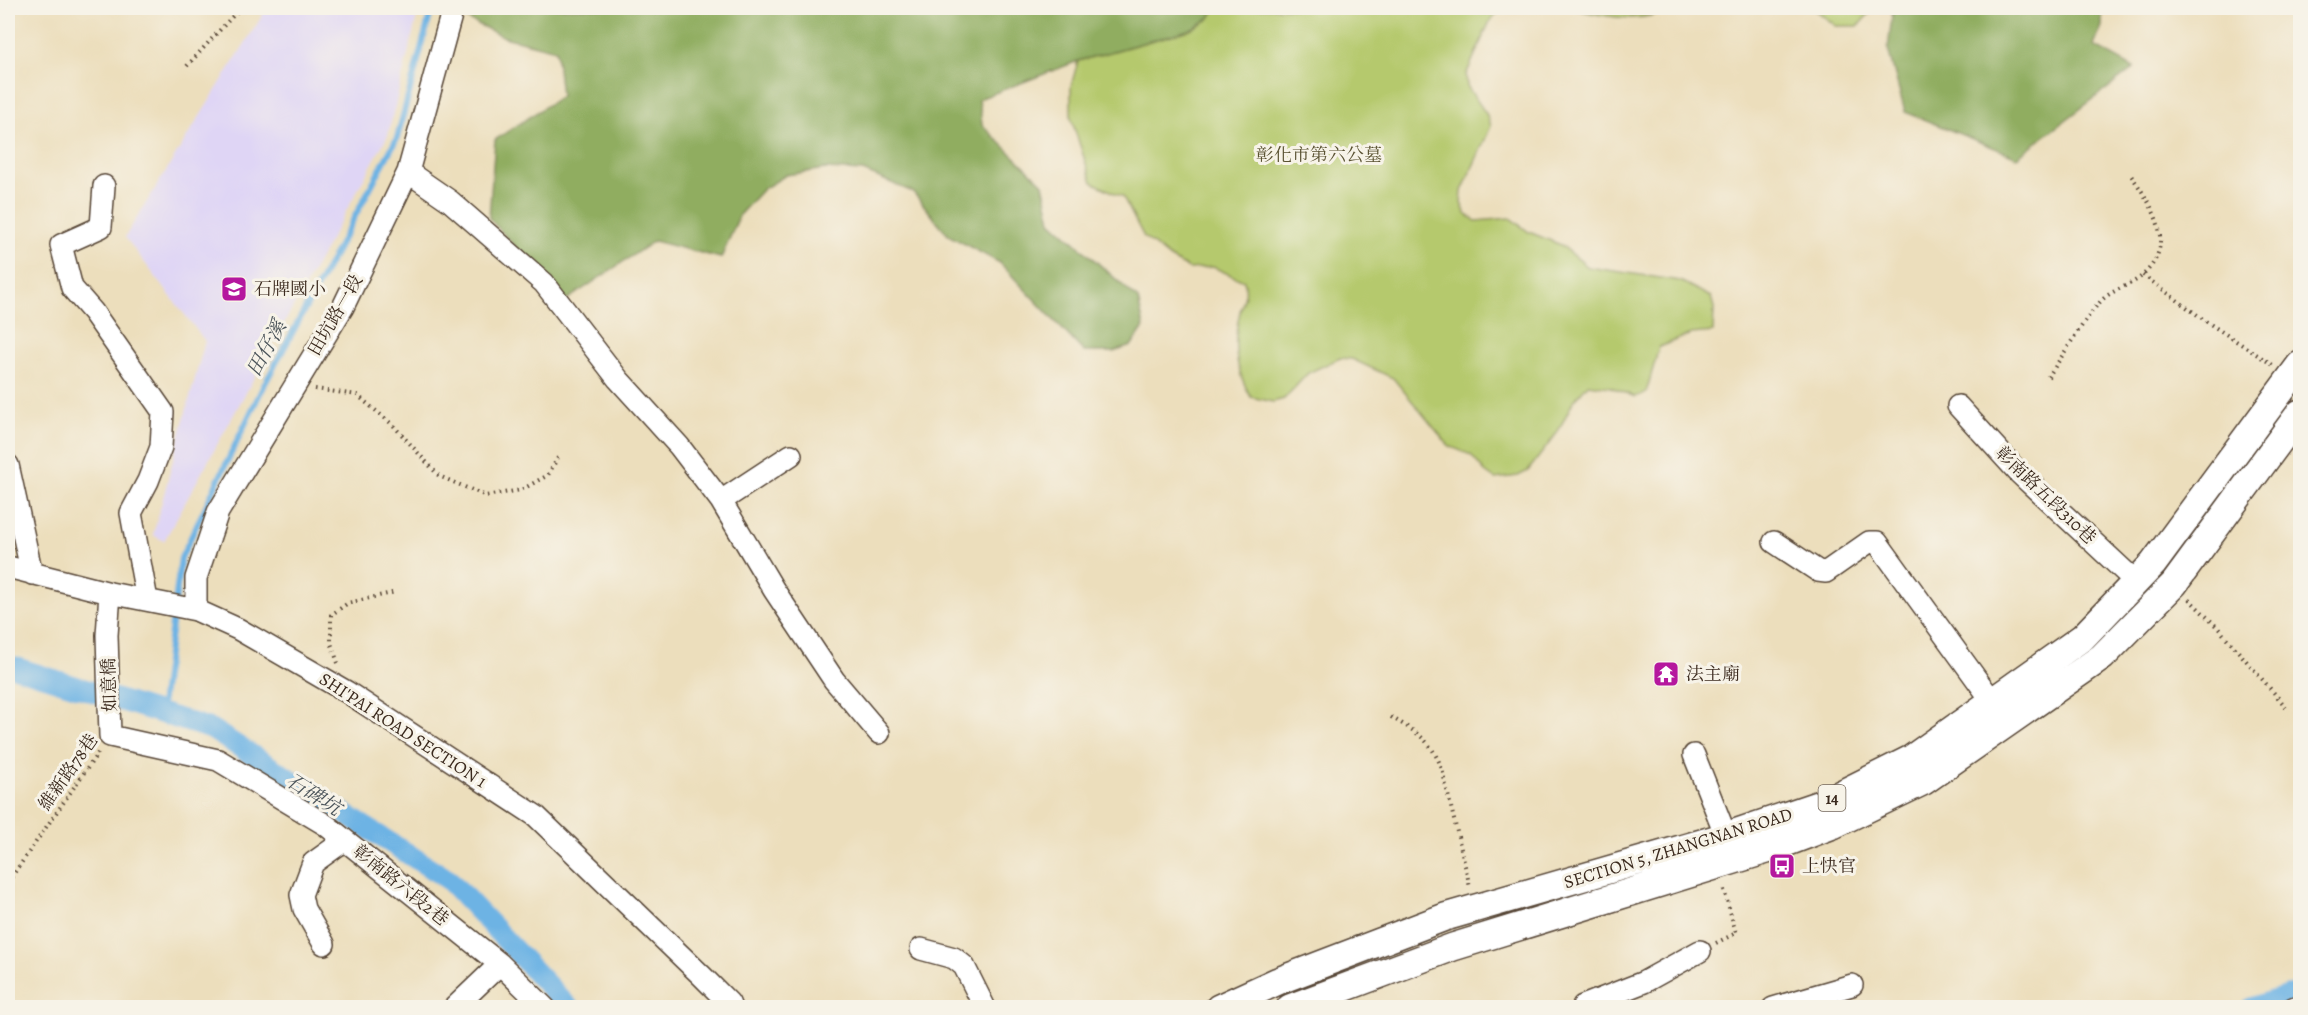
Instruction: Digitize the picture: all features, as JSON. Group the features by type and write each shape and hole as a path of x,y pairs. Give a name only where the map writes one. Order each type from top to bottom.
{"main road":[{"name":"SECTION 5, ZHANGNAN ROAD","path":"1219,1008 1278,981 1445,916 1726,837 1823,803 1911,759 2083,637 2153,564 2296,371"},
{"name":"SECTION 5, ZHANGNAN ROAD","path":"1290,1008 1453,946 1718,867 1833,825 1924,781 2102,657 2174,584 2301,413"}],"street":[{"name":"田坑路一段","path":"196,610 196,578 218,512 343,307 408,172 453,8"},
{"path":"408,172 450,201 544,283 618,379 679,446 721,501 774,591 834,680 879,733"},
{"path":"104,186 101,227 62,245 72,288 93,312 163,412 161,447 148,481 131,513 147,600"},
{"name":"彰南路五段310巷","path":"1958,406 2019,473 2136,582"},
{"path":"721,501 790,455"},
{"path":"8,465 32,574"},
{"path":"1774,542 1818,571 1826,572 1869,542 1877,542 1993,702"},
{"name":"SHI'PAI ROAD SECTION 1","path":"8,567 110,593 196,610 238,629 347,692 536,816 709,982 731,1008"},
{"name":"如意橋","path":"110,593 107,635 110,736"},
{"name":"彰南路六段2巷","path":"110,736 218,760 326,825 500,964 545,1008"},
{"path":"1694,755 1726,837 1718,867"},
{"path":"324,944 304,909 301,895 313,863 345,840"},
{"path":"921,949 954,958 964,966 985,1008"},
{"path":"1582,1007 1644,982 1700,951"},
{"path":"454,1008 500,964"},
{"path":"1773,1008 1852,985"},
{"path":"2293,1008 2301,1005"}],"path":[{"path":"187,66 240,8"},
{"path":"2048,377 2102,300 2143,275 2160,255 2162,238 2156,218 2143,192 2130,174"},
{"path":"2143,275 2207,321 2296,371"},
{"path":"294,386 357,395 393,425 439,476 486,496 521,490 548,475 560,454"},
{"path":"2174,584 2218,628 2287,708"},
{"path":"347,692 332,643 331,615 348,603 396,592"},
{"path":"1391,717 1424,737 1437,755 1442,768 1474,908"},
{"name":"維新路78巷","path":"8,882 110,736"},
{"path":"1700,951 1736,933 1718,867"}],"shaded area":[{"name":"石牌國小","path":"267,8 419,8 388,135 164,541 153,535 205,341 125,237"}],"green space":[{"path":"467,8 1216,8 1209,19 1189,30 1078,61 979,99 982,125 1043,184 1051,221 1138,299 1144,327 1131,346 1113,352 1084,352 1000,263 948,235 913,192 863,171 825,169 786,175 763,189 740,214 721,258 654,241 565,301 489,218 495,140 561,96 556,50 504,37 467,19"},
{"name":"彰化市第六公墓","path":"1216,8 1503,8 1490,21 1466,75 1467,86 1487,115 1491,126 1462,191 1461,203 1466,214 1476,221 1510,218 1529,232 1561,245 1588,267 1680,281 1711,297 1714,308 1713,332 1691,334 1659,347 1646,393 1635,397 1611,387 1588,384 1573,402 1557,433 1528,471 1518,476 1495,479 1485,472 1471,455 1449,446 1393,378 1352,359 1340,358 1308,373 1284,399 1273,402 1251,397 1241,377 1236,356 1236,335 1245,293 1244,281 1213,267 1190,269 1170,258 1144,237 1123,197 1092,182 1071,118 1071,86 1078,61 1189,30 1209,19"},
{"path":"1571,8 1671,8 1660,13 1635,18 1596,14"},
{"path":"1813,8 1874,8 1858,26 1836,26"},
{"path":"1893,8 2102,8 2102,26 2094,46 2134,68 2017,157 1905,112 1888,49"}],"waterway":[{"name":"田仔溪","path":"160,713 181,558 262,389 397,138 432,8"},
{"name":"石碑坑","path":"8,665 211,729 449,880 569,1008"},
{"path":"2251,1008 2300,992"}],"place":[{"name":"石牌國小","path":"234,289"},
{"name":"法主廟","path":"1666,674"},
{"name":"上快官","path":"1782,866"}]}
